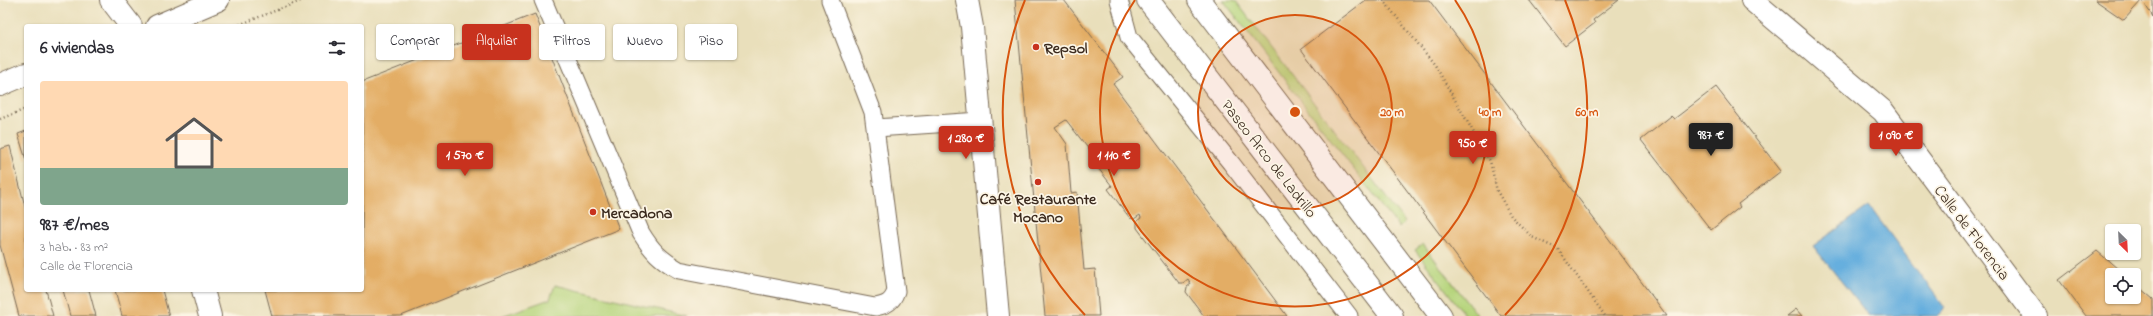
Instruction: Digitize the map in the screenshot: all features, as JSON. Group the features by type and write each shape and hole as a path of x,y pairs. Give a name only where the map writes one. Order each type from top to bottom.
{"main road":[{"path":"111,0 129,24"},
{"path":"162,24 218,0"},
{"path":"967,0 972,26 998,316"},
{"name":"Paseo Arco de Ladrillo","path":"1148,0 1392,316"},
{"path":"1199,0 1441,316"},
{"name":"Calle de Florencia","path":"1752,0 1882,111 2036,316"},
{"path":"0,85 24,75"},
{"path":"204,292 210,316"}],"lane":[{"path":"543,0 640,233 651,249 662,261 679,270 875,307 885,306 894,299 896,291 876,128 873,112 830,0"},
{"name":"Paseo Arco de Ladrillo","path":"1119,0 1129,37 1231,163 1349,316"},
{"path":"876,128 980,121"}],"path":[{"path":"241,24 303,0"},
{"path":"1383,0 1435,65 1490,161 1496,191 1511,216 1532,237 1558,249 1605,316"},
{"path":"0,119 24,110"}],"green space":[{"path":"1223,0 1235,0 1405,222 1399,228"},
{"path":"1423,244 1478,316 1466,316 1415,250"},
{"path":"555,285 687,316 502,316 550,299"}],"water":[{"path":"1869,206 1945,308 1937,316 1869,316 1813,246"}],"building":[{"path":"1015,0 1064,0 1123,77 1113,84 1287,316 1204,316 1186,292 1187,287 1191,284 1188,279 1183,283 1179,283 1137,228 1137,221 1141,218 1140,215 1134,219 1130,218 1126,213 1108,189 1112,186 1091,159 1094,156 1066,120 1055,127 1067,144 1071,193 1077,192 1084,270 1095,269 1099,316 1045,316"},
{"path":"1366,0 1429,0 1667,316 1501,316 1301,49"},
{"path":"1529,0 1619,0 1593,20 1595,23 1565,46"},
{"path":"2095,0 2142,0 2124,20"},
{"path":"2142,0 2153,0 2153,17"},
{"path":"535,14 539,24 539,60 553,60 619,229 401,316 272,316 266,292 364,292 364,81 418,60 454,60 454,46 462,43 462,60 531,60 531,24 510,24"},
{"path":"1716,87 1781,171 1738,204 1740,207 1711,230 1641,140 1671,116 1674,119"},
{"path":"24,132 24,154 18,134"},
{"path":"10,146 24,203 24,292 47,292 53,316 19,316 0,245 0,149"},
{"path":"2097,251 2105,258 2105,260 2108,260 2117,268 2105,268 2105,304 2141,304 2141,289 2153,299 2153,316 2086,316 2059,280"},
{"path":"64,292 90,292 96,316 70,316"},
{"path":"116,292 163,292 169,316 122,316"},
{"path":"1796,309 1802,316 1787,316"}],"place":[{"name":"Repsol","path":"1036,47"},
{"name":"Café Restaurante Mocano","path":"1038,182"},
{"name":"Mercadona","path":"593,212"}]}
